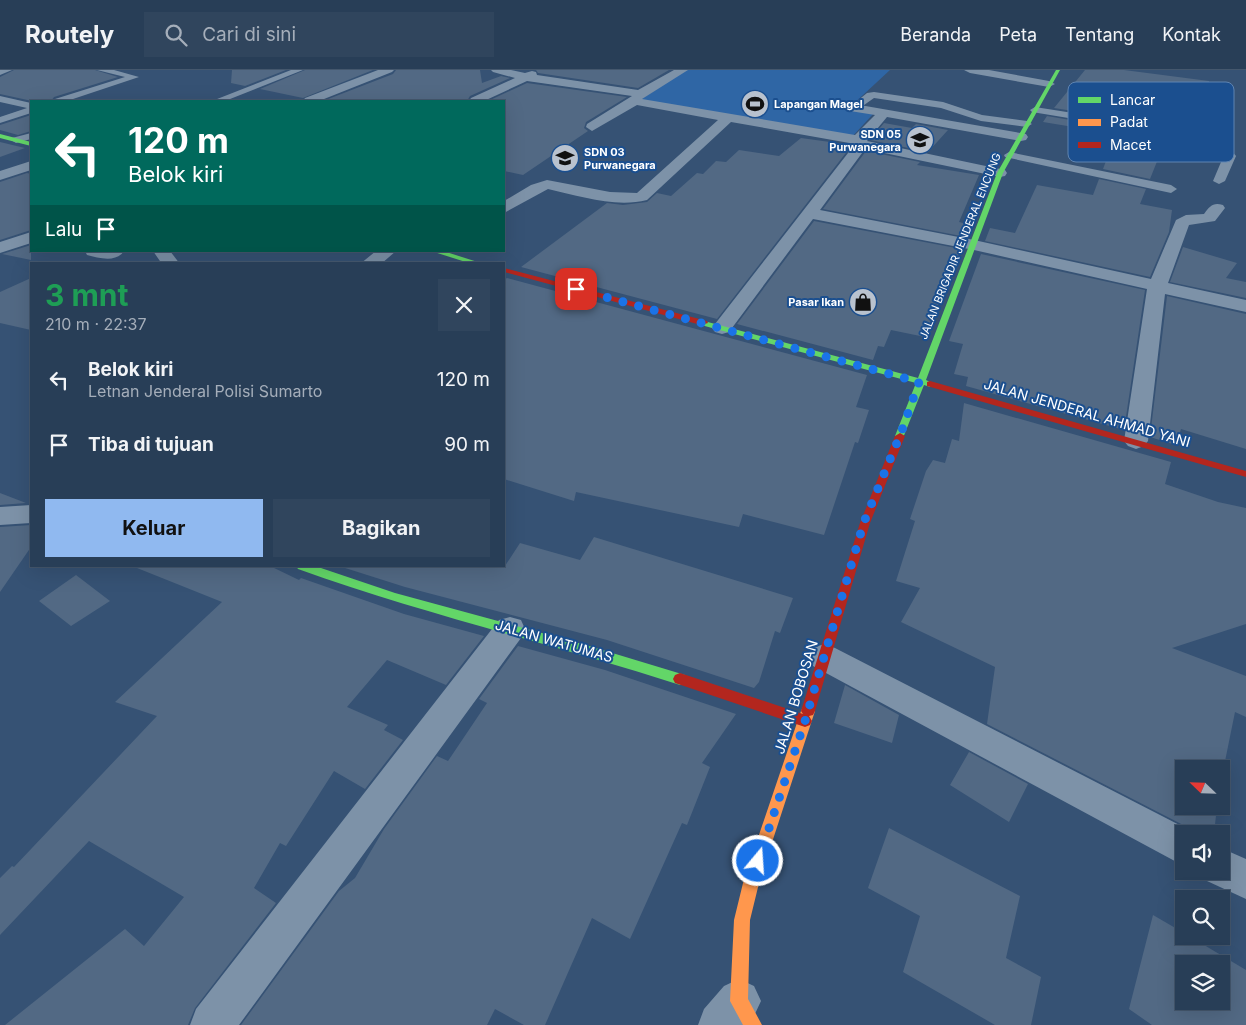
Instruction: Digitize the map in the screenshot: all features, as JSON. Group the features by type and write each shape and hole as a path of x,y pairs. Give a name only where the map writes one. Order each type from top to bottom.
{"street":[{"path":"312,100 388,70"},
{"path":"497,70 638,97 649,105 860,142 1000,173"},
{"path":"477,100 541,70"},
{"path":"592,127 682,70"},
{"path":"970,70 1049,84"},
{"name":"JALAN BRIGADIR JENDERAL ENCUNG","path":"919,382 949,311 1000,173 1058,70"},
{"path":"588,86 602,78"},
{"path":"854,108 1020,137"},
{"path":"722,328 860,142 884,113"},
{"path":"505,207 536,188 547,184 622,198 636,199 642,197 728,118"},
{"path":"0,136 30,144"},
{"path":"0,176 30,165"},
{"path":"1136,441 1157,287 1182,223 1186,220 1209,218 1217,208"},
{"path":"809,213 974,245 1246,306"},
{"path":"0,248 30,237"},
{"path":"97,252 106,254 113,252"},
{"path":"162,252 169,262"},
{"path":"372,262 387,252"},
{"path":"439,252 474,262"},
{"name":"JALAN JENDERAL AHMAD YANI","path":"505,270 1136,441 1246,474"},
{"name":"JALAN BOBOSAN","path":"738,1017 742,920 752,879 805,721 864,522 901,433 919,382"},
{"path":"0,516 30,514"},
{"name":"JALAN WATUMAS","path":"304,567 326,576 399,598 597,652 805,721"},
{"path":"212,1025 510,629"},
{"path":"824,657 1175,842"},
{"path":"1230,872 1246,880"}],"lane":[{"path":"0,72 8,70"},
{"path":"61,100 135,77 101,70"},
{"path":"220,100 299,70"},
{"path":"854,108 870,95 874,95 943,104 981,118 1028,124"},
{"path":"0,99 30,108"},
{"path":"0,120 30,108"},
{"path":"1035,110 1068,115"},
{"path":"16,140 30,136"},
{"path":"1009,155 1171,189"},
{"path":"1220,181 1228,162"}],"shaded area":[{"name":"Lapangan Magel","path":"686,70 890,70 849,108 874,113 851,138 640,100"}],"building":[{"path":"14,70 95,70 118,77 54,97 52,100 30,101 0,94 0,77"},
{"path":"232,70 286,70 245,86 231,83"},
{"path":"305,70 373,70 303,98 260,89"},
{"path":"396,70 480,70 482,83 501,76 510,78 470,96 468,100 326,100 393,74"},
{"path":"536,70 669,70 638,88 538,73"},
{"path":"1085,70 1124,70 1209,81 1209,82 1075,82"},
{"path":"527,83 627,97 586,122 584,128 588,131 523,175 505,171 505,100 490,100"},
{"path":"1068,91 1068,110 1054,108"},
{"path":"30,115 30,131 18,135 0,130 0,125"},
{"path":"1047,116 1068,120 1068,126 1043,122"},
{"name":"SDN 05 Purwanegara","path":"884,123 912,128 916,124 948,130 928,152 870,140"},
{"path":"801,138 852,145 717,319 521,267 607,203 623,205 647,202 657,193 671,196 697,173 703,174 716,161 726,162 739,150 779,156"},
{"path":"0,142 25,148 0,157"},
{"path":"866,151 920,162 917,165 979,175 959,222 971,225 966,237 823,209"},
{"path":"1106,162 1157,162 1150,179 1103,169"},
{"path":"27,173 30,174 30,230 0,240 0,182"},
{"path":"1099,179 1146,189 1140,204 1172,210 1169,232 1150,277 985,241 990,228 1015,233 1037,185 1093,195"},
{"path":"814,221 961,249 925,337 891,330 884,347 878,346 873,360 737,324"},
{"path":"30,245 31,260 2,254"},
{"path":"1183,247 1237,263 1226,278 1246,282 1246,298 1170,282"},
{"path":"981,254 1145,290 1124,430 966,386 968,377 954,374 963,344 949,341"},
{"path":"30,278 30,330 0,323 0,292"},
{"path":"507,278 867,375 856,407 869,410 858,443 855,442 824,535 743,514 739,527 576,492 574,501 505,479 505,279"},
{"path":"1167,296 1246,314 1246,449 1181,429 1176,445 1150,437"},
{"path":"964,403 1171,462 1165,484 1218,502 1246,508 1246,624 1172,648 1246,676 1246,717 1235,712 1225,760 1175,760 1175,815 1216,815 1215,825 1183,825 987,724 995,667 901,622 920,588 896,581 915,521 910,519 926,471 933,460 945,463 952,439 959,441"},
{"path":"0,493 26,503 0,505"},
{"path":"30,525 30,548 0,592 0,527"},
{"path":"594,537 793,598 780,633 775,631 759,682 754,688 607,640 405,587 342,567 505,567 520,543 580,560"},
{"path":"272,567 299,580 301,578 404,614 484,636 446,685 387,660 347,707 388,725 384,730 403,740 365,789 334,771 286,846 280,843 254,888 276,903 195,1008 188,1025 5,1025 125,929 144,946 184,897 89,841 0,935 0,878 12,866 14,867 157,716 115,702 222,602 137,568"},
{"path":"76,575 110,601 71,626 39,601"},
{"path":"518,646 605,670 736,714 702,763 710,767 687,825 682,823 630,939 592,918 545,1025 524,1025 495,1009 487,1025 241,1025 339,891 355,878 384,829 437,756 448,761 487,703 479,699"},
{"path":"845,685 899,715 892,743 834,723"},
{"path":"969,752 1028,784 1009,822 950,785"},
{"path":"889,828 1020,896 1006,958 1041,977 1031,1025 995,1025 903,972 920,916 868,888"},
{"path":"1153,915 1175,928 1175,945 1204,945 1221,955 1175,955 1175,1010 1230,1010 1230,960 1246,970 1246,1025 1152,1025 1129,1009"}],"traffic: fast":[{"path":"900,436 1000,173 1058,70"},
{"path":"0,136 30,144"},
{"path":"438,252 474,262"},
{"path":"704,323 930,384"},
{"path":"305,567 395,598 586,650 680,679"}],"traffic: slow":[{"path":"753,1025 739,1001 742,920 752,879 808,711"}],"traffic: jam":[{"path":"505,270 704,323"},
{"path":"930,384 1246,474"},
{"path":"808,711 865,523 900,436"},
{"path":"680,679 805,721"}],"place":[{"name":"Lapangan Magel","path":"755,104"},
{"name":"SDN 05 Purwanegara","path":"920,140"},
{"name":"SDN 03 Purwanegara","path":"565,158"},
{"name":"Pasar Ikan","path":"863,302"}],"route":[{"path":"576,289 797,347 919,382 901,433 864,522 805,721 758,861"}]}
